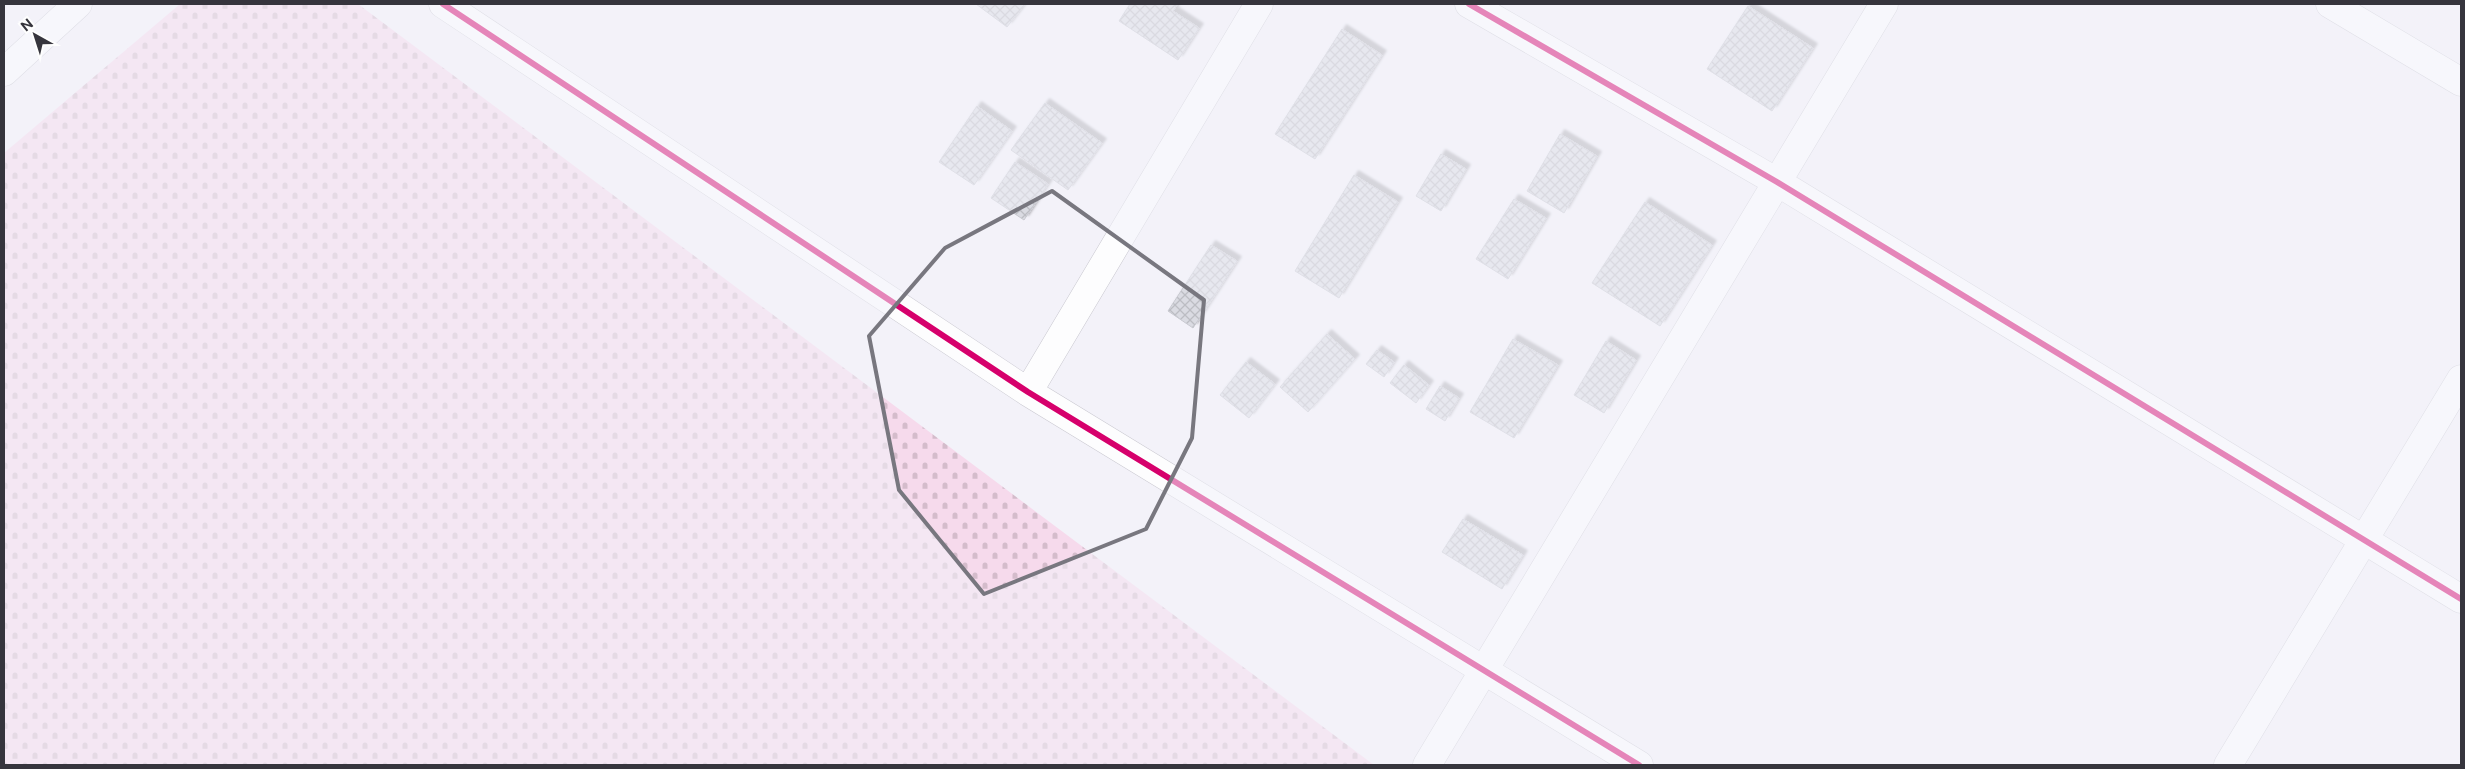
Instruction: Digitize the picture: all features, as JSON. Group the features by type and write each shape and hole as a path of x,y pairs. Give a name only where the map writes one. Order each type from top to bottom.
{"street":[{"path":"4,72 78,4"},
{"path":"443,4 1028,392 1639,765"},
{"path":"1028,392 1259,4"},
{"path":"1469,4 1777,182 2461,599"},
{"path":"1427,765 1884,4"},
{"path":"2330,4 2461,82"},
{"path":"2228,765 2461,378"}],"highlighted area":[{"path":"1052,191 1204,300 1192,438 1146,529 984,594 899,490 869,336 945,248"}],"green space":[{"path":"180,4 358,4 1374,765 4,765 4,153"}],"building":[{"path":"976,4 1025,4 1007,27"},
{"path":"1130,4 1178,4 1173,11 1199,28 1178,60 1119,21"},
{"path":"1748,6 1813,48 1772,111 1707,69"},
{"path":"1342,29 1382,55 1315,159 1275,134"},
{"path":"1045,103 1102,143 1068,190 1011,150"},
{"path":"977,106 1012,131 974,185 939,162"},
{"path":"1560,134 1597,156 1564,213 1527,191"},
{"path":"1441,154 1466,169 1441,211 1416,196"},
{"path":"1015,162 1048,184 1024,220 991,198"},
{"path":"1354,175 1398,202 1339,298 1295,271"},
{"path":"1514,199 1546,218 1508,279 1476,259"},
{"path":"1645,202 1712,245 1660,326 1592,283"},
{"path":"1211,245 1237,261 1193,328 1168,311"},
{"path":"1327,334 1355,359 1308,412 1280,387"},
{"path":"1513,339 1558,365 1514,438 1470,412"},
{"path":"1606,341 1636,360 1604,413 1574,395"},
{"path":"1377,350 1394,362 1384,377 1366,364"},
{"path":"1246,362 1275,384 1249,418 1220,395"},
{"path":"1404,365 1429,385 1416,403 1390,383"},
{"path":"1440,386 1459,398 1445,421 1426,409"},
{"path":"1463,519 1523,555 1502,589 1442,552"}],"cycle path":[{"path":"443,4 1028,392 1639,765"},
{"path":"1469,4 1777,182 2461,599"}]}
